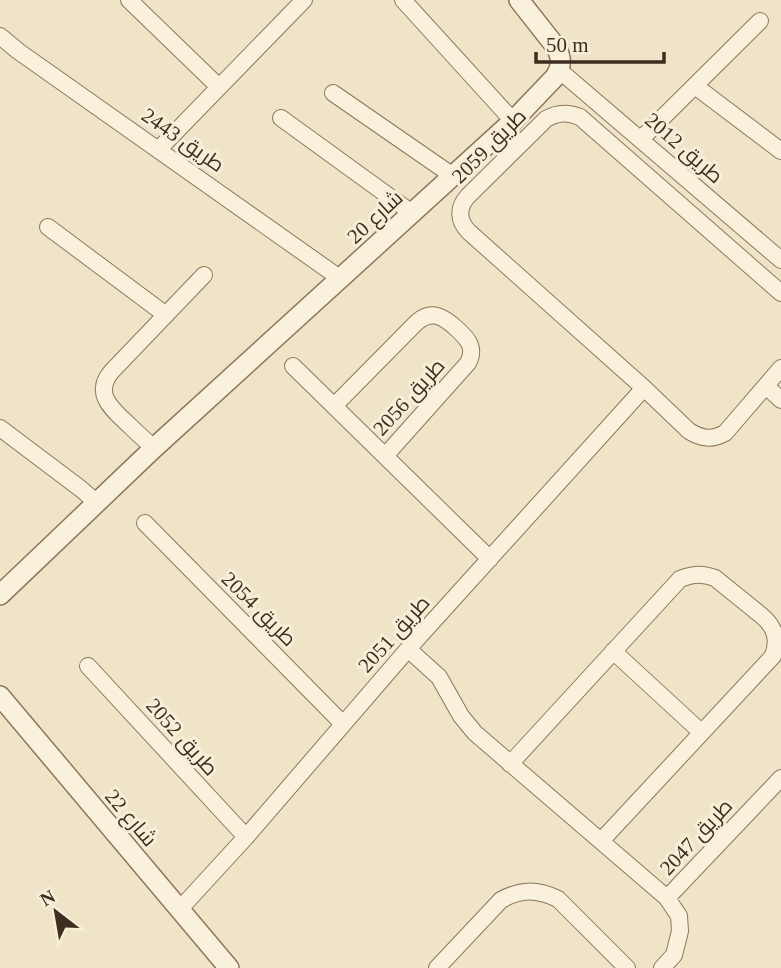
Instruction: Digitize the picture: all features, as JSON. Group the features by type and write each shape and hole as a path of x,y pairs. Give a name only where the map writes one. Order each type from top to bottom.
{"street":[{"path":"129,0 219,87"},
{"path":"159,149 304,0"},
{"path":"403,0 513,121"},
{"path":"519,0 556,47 561,62 559,70"},
{"path":"641,139 760,21"},
{"name":"طريق 2443","path":"0,36 341,279"},
{"name":"شارع 20","path":"0,595 154,448 513,121 559,70"},
{"name":"طريق 2012","path":"559,70 781,260"},
{"path":"695,86 781,151"},
{"path":"333,93 453,176"},
{"name":"طريق 2059","path":"781,293 580,117 573,114 559,113 546,119 464,201 460,212 462,223 469,232 697,436 707,438 725,433 781,368"},
{"path":"281,118 412,214"},
{"path":"48,227 166,315"},
{"path":"154,448 108,405 104,387 108,375 204,275"},
{"name":"طريق 2056","path":"334,406 425,316 445,318 467,338 472,353 468,363 385,456"},
{"name":"طريق 2056","path":"293,366 490,559"},
{"path":"766,386 781,400"},
{"name":"طريق 2051","path":"178,910 246,838 408,649 644,388"},
{"path":"0,428 97,503"},
{"name":"طريق 2054","path":"145,523 343,724"},
{"path":"510,764 680,579 707,575 715,578 769,621 776,638 773,656 601,841"},
{"path":"408,649 439,677 468,725 667,898"},
{"path":"613,651 701,732"},
{"name":"طريق 2052","path":"88,666 246,838"},
{"name":"شارع 22","path":"0,696 229,968"},
{"name":"طريق 2047","path":"662,968 674,955 680,931 679,916 667,898 781,778"},
{"path":"437,968 501,900 523,891 535,891 558,899 627,968"}]}
